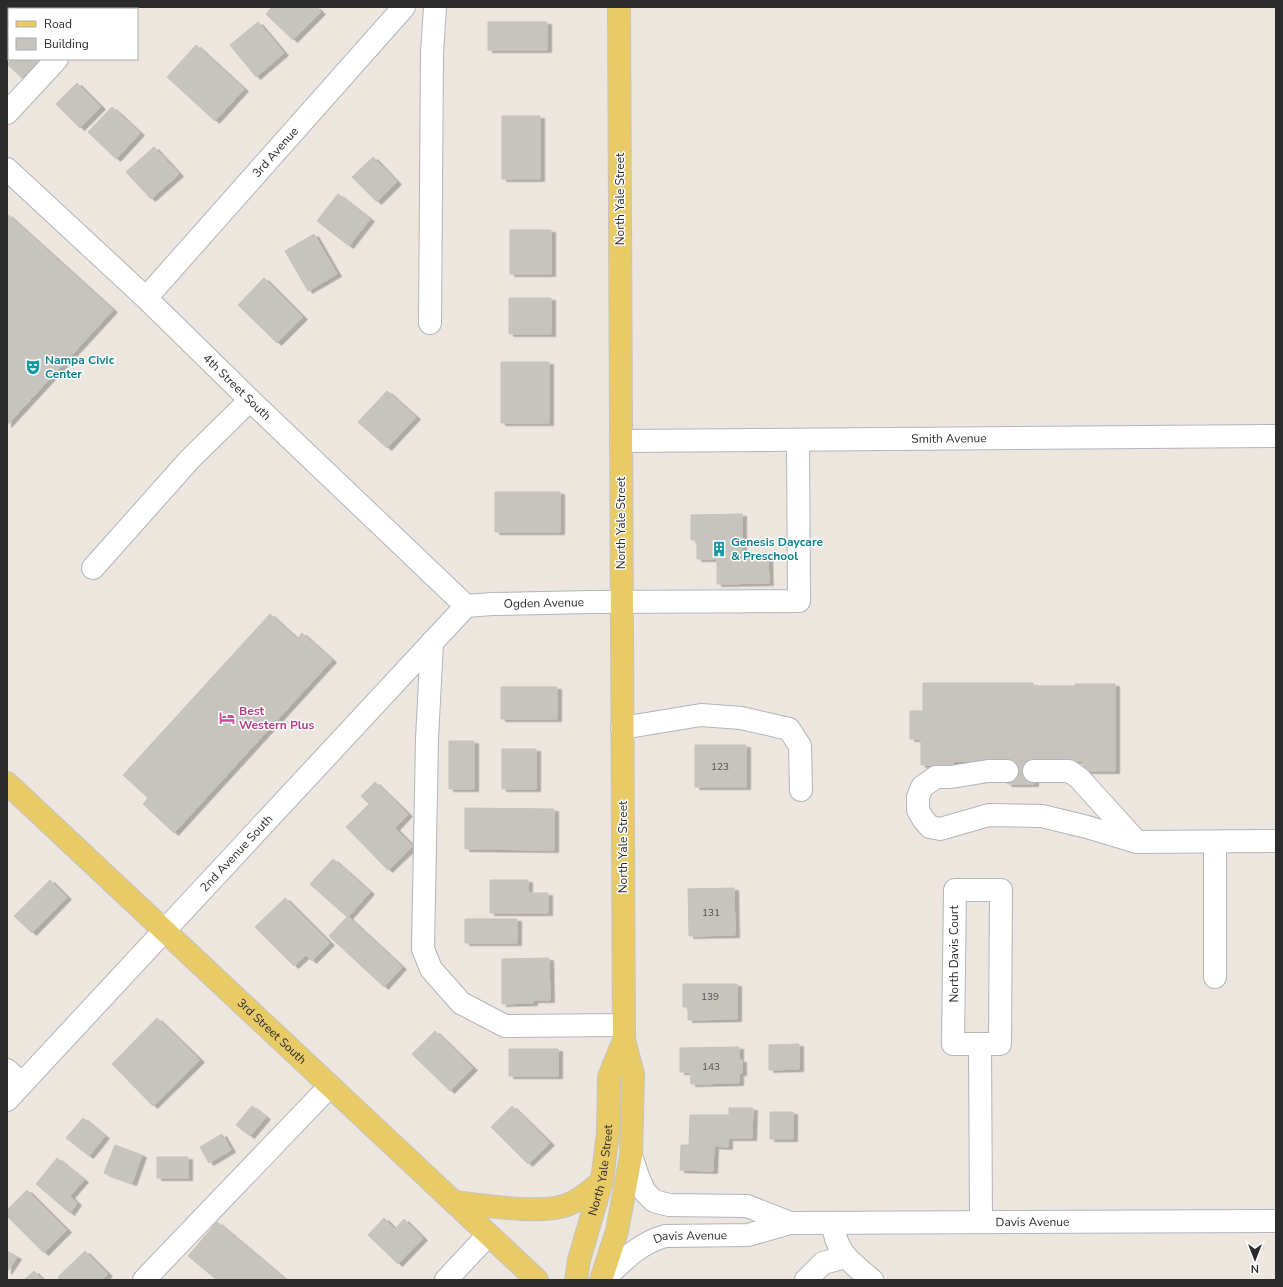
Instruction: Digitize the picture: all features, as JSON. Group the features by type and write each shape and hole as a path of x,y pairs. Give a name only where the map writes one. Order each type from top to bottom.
{"main road":[{"name":"North Yale Street","path":"602,1280 617,1231 631,1156 633,1074 624,1033 619,7"},
{"name":"3rd Street South","path":"7,783 537,1280"},
{"name":"North Yale Street","path":"576,1280 588,1229 602,1181 608,1133 609,1077 624,1033"},
{"path":"454,1202 547,1210 566,1205 584,1196 602,1181"}],"street":[{"name":"3rd Avenue","path":"146,298 404,7"},
{"path":"430,323 432,52 435,7"},
{"path":"7,113 57,60"},
{"name":"4th Street South","path":"7,169 146,298 250,400 466,606"},
{"path":"93,568 190,459 250,400"},
{"name":"Smith Avenue","path":"621,441 1276,436"},
{"name":"Ogden Avenue","path":"466,606 492,604 622,602 799,601 798,440"},
{"name":"2nd Avenue South","path":"7,1100 14,1077 164,930 466,606"},
{"path":"432,642 427,739 423,950 431,969 461,1003 505,1026 624,1033"},
{"path":"622,728 701,715 741,718 789,729 800,746 801,790"},
{"path":"1007,771 988,771 951,777 936,777 922,786 918,797 918,810 930,827 940,829 989,815 1042,816 1087,827 1137,842 1276,841"},
{"path":"1034,771 1069,771 1079,778 1137,842"},
{"path":"1215,842 1215,977"},
{"name":"North Davis Court","path":"955,890 1001,890 1000,1044 980,1044 954,1044 955,890"},
{"path":"980,1044 981,1222"},
{"path":"144,1280 330,1086"},
{"name":"Davis Avenue","path":"631,1156 645,1192 654,1201 669,1205 746,1206 790,1223"},
{"name":"Davis Avenue","path":"602,1280 633,1251 658,1238 665,1236 748,1235 790,1223 1276,1221"},
{"path":"832,1223 834,1236 839,1248 846,1257 872,1280"},
{"path":"446,1280 488,1235"},
{"path":"806,1280 823,1263 846,1257"}],"building":[{"path":"272,7 316,7 321,12 293,40 266,14"},
{"path":"258,22 284,53 256,77 230,45"},
{"path":"488,22 547,22 547,50 488,50"},
{"path":"196,45 244,89 215,121 167,77"},
{"path":"11,60 40,60 22,78 7,64"},
{"path":"77,83 101,107 80,128 56,104"},
{"path":"112,107 140,133 116,159 88,132"},
{"path":"502,116 540,116 540,179 502,179"},
{"path":"154,147 179,174 151,199 126,172"},
{"path":"373,157 397,182 377,202 352,177"},
{"path":"338,194 370,219 349,246 317,221"},
{"name":"Nampa Civic Center","path":"7,214 113,310 7,425"},
{"path":"510,230 551,230 551,274 510,274"},
{"path":"314,234 337,274 308,291 285,251"},
{"path":"264,278 303,317 277,343 238,305"},
{"path":"509,298 551,298 551,334 509,334"},
{"path":"501,362 549,362 549,423 501,423"},
{"path":"387,391 416,417 387,448 358,422"},
{"path":"495,492 560,492 560,532 495,532"},
{"name":"Genesis Daycare & Preschool","path":"742,514 742,558 768,558 769,583 717,584 717,559 697,559 697,540 691,540 691,515"},
{"name":"Best Western Plus","path":"270,614 297,639 302,633 332,660 174,833 143,804 148,798 123,775"},
{"path":"923,683 1033,683 1033,686 1115,684 1115,771 1083,771 1083,761 953,761 953,765 921,765 921,739 910,739 910,711 923,711"},
{"path":"501,687 557,687 557,719 501,719"},
{"path":"449,741 474,741 474,789 449,789"},
{"path":"695,745 746,745 746,787 695,787"},
{"path":"502,749 536,749 536,789 502,789"},
{"path":"1007,761 1034,761 1034,784 1007,784"},
{"path":"375,782 408,814 395,828 413,846 388,870 346,827 369,804 361,796"},
{"path":"465,808 554,809 554,850 465,849"},
{"path":"333,859 370,892 348,917 402,967 384,987 329,936 347,917 310,884"},
{"path":"50,880 67,897 32,933 14,916"},
{"path":"490,880 528,880 528,893 548,893 548,913 490,913"},
{"path":"734,888 735,935 689,936 688,889"},
{"path":"285,898 330,943 312,961 306,955 294,966 255,927"},
{"path":"465,919 517,919 517,943 465,943"},
{"path":"549,958 550,1000 533,1000 533,1003 502,1004 502,959"},
{"path":"683,984 737,984 737,1019 688,1020 688,1007 683,1007"},
{"path":"157,1018 200,1060 153,1106 112,1064"},
{"path":"435,1031 473,1068 450,1091 412,1054"},
{"path":"799,1044 799,1069 769,1070 769,1045"},
{"path":"739,1047 739,1060 742,1060 742,1073 739,1073 739,1083 691,1084 690,1072 680,1072 680,1048"},
{"path":"509,1049 558,1049 558,1076 509,1076"},
{"path":"252,1106 266,1117 250,1136 236,1125"},
{"path":"512,1106 550,1143 528,1164 491,1127"},
{"path":"729,1108 753,1108 752,1138 728,1138 728,1147 714,1146 713,1171 680,1170 681,1145 689,1145 690,1115 729,1115"},
{"path":"770,1112 793,1112 793,1139 770,1139"},
{"path":"83,1118 105,1136 89,1156 66,1138"},
{"path":"222,1134 231,1150 209,1163 200,1147"},
{"path":"115,1145 142,1155 132,1183 104,1173"},
{"path":"157,1157 188,1157 188,1178 157,1178"},
{"path":"57,1158 84,1180 70,1196 77,1203 70,1213 36,1184"},
{"path":"27,1190 67,1230 44,1253 7,1216 7,1210"},
{"path":"384,1218 395,1229 404,1219 423,1238 398,1264 368,1235"},
{"path":"217,1222 286,1280 217,1280 188,1256"},
{"path":"7,1251 17,1257 7,1272"},
{"path":"85,1251 108,1274 102,1280 60,1280 58,1277"},
{"path":"34,1271 43,1280 24,1280"}],"place":[{"name":"Nampa Civic Center","path":"33,367"},
{"name":"Genesis Daycare & Preschool","path":"719,549"},
{"name":"Best Western Plus","path":"227,718"}]}
